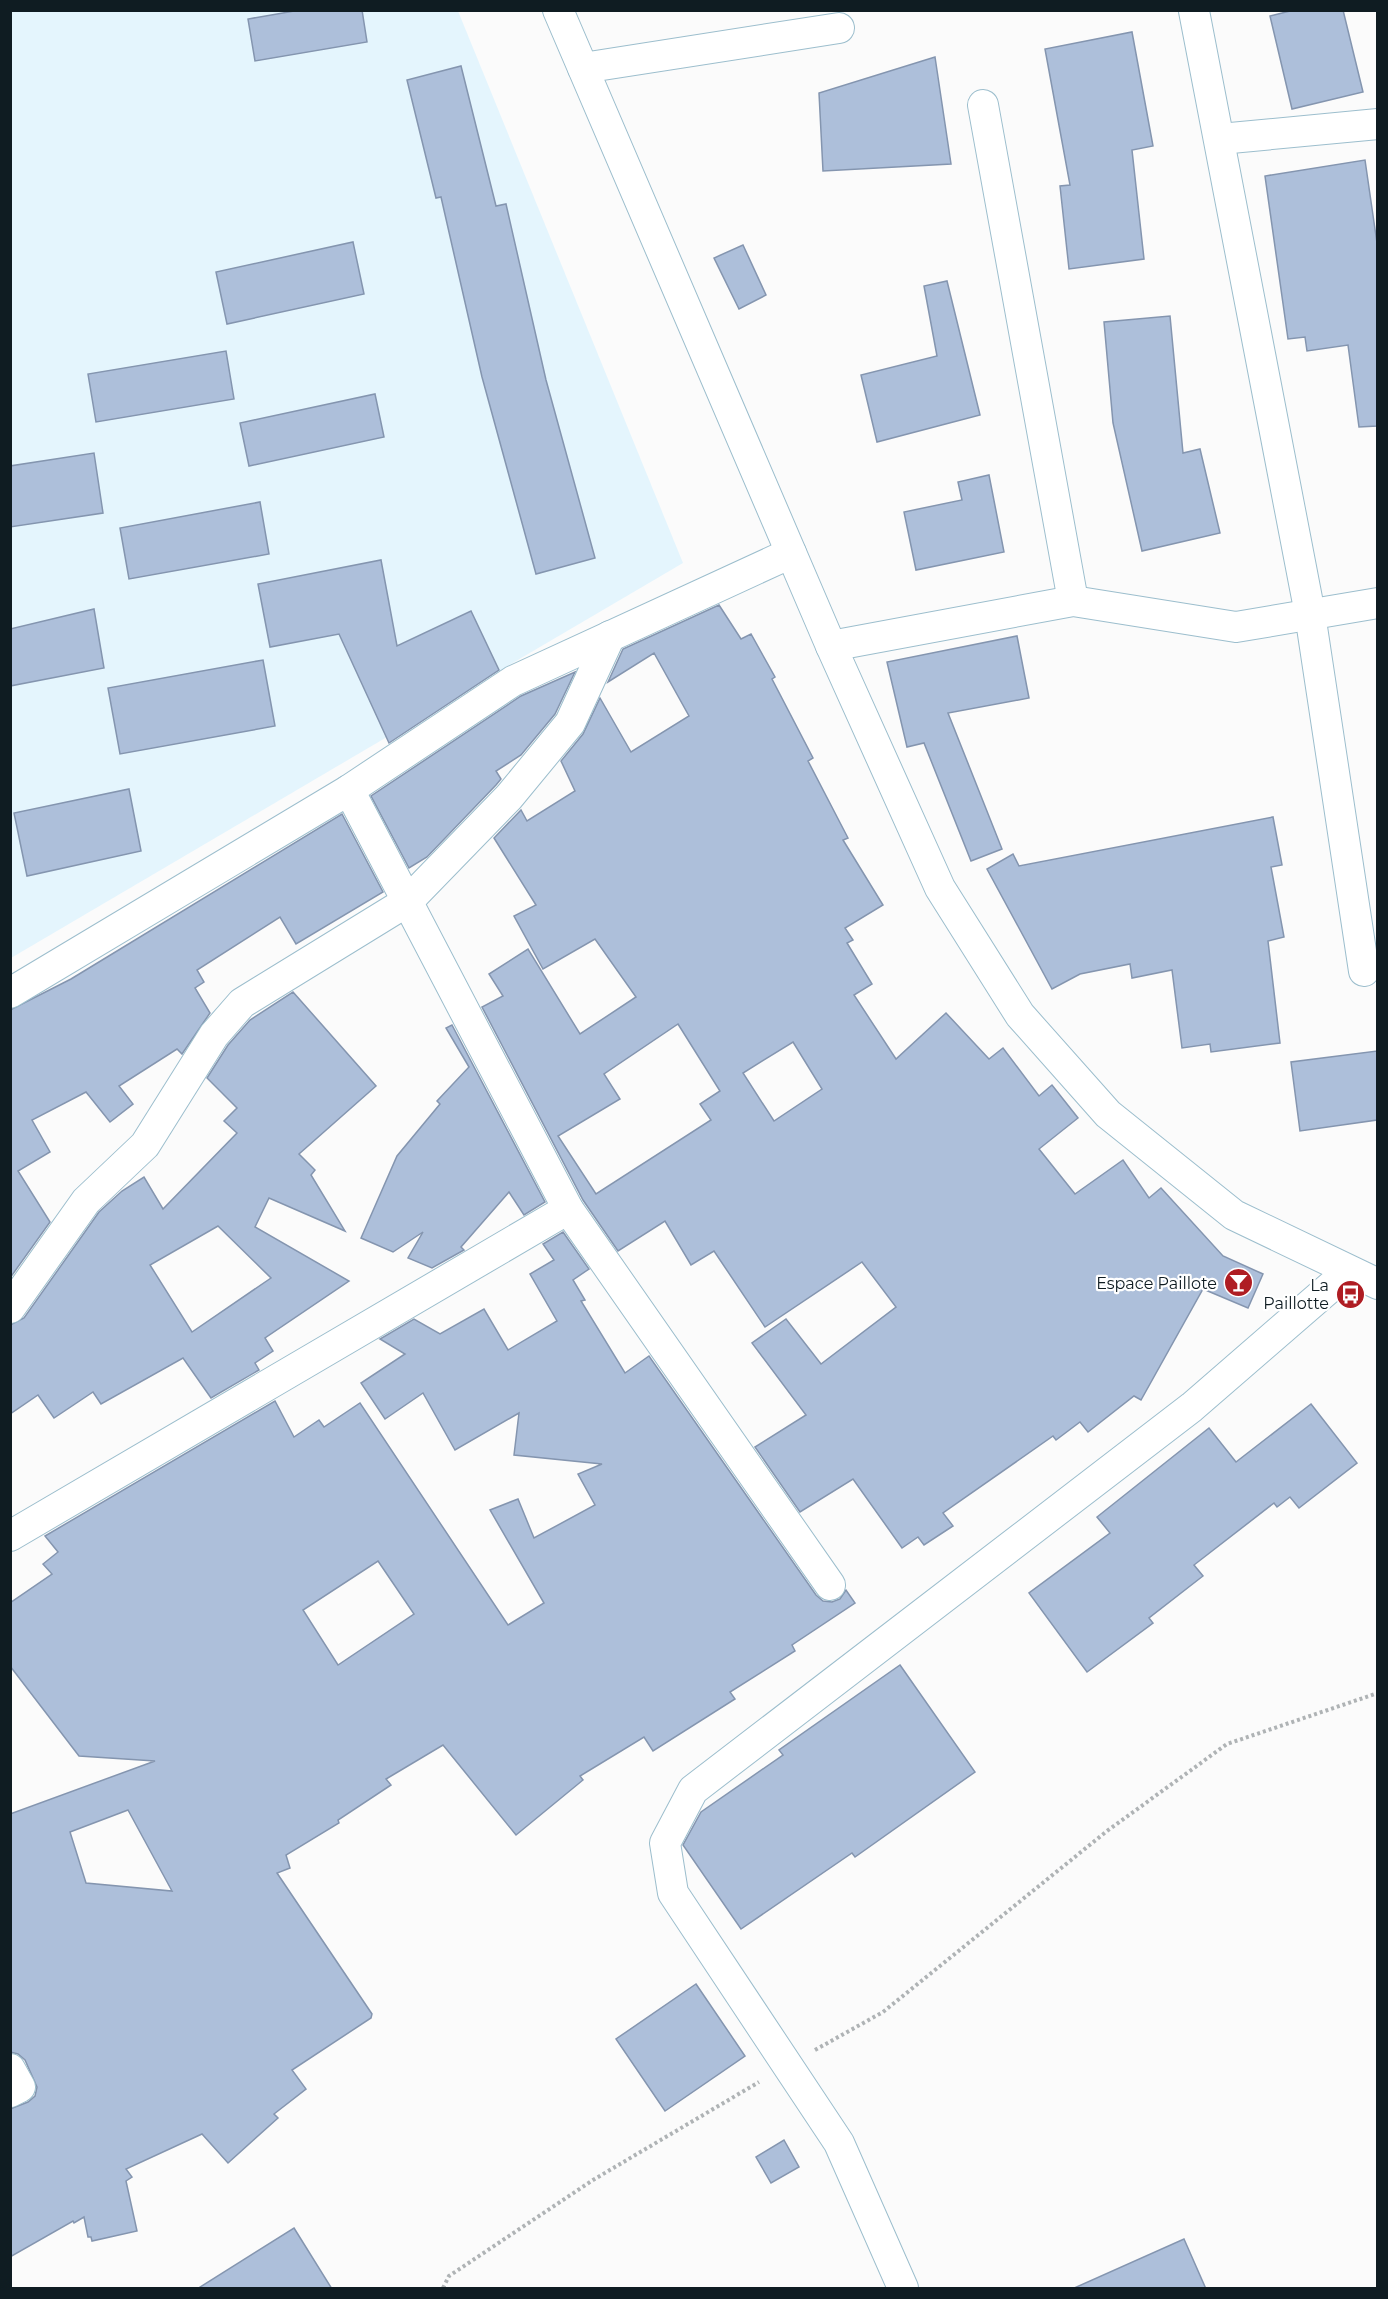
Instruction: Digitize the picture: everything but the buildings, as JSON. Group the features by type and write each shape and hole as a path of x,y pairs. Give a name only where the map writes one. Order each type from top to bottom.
{"street":[{"path":"558,10 831,646 940,888 1020,1015 1108,1114 1234,1215 1377,1284"},
{"path":"1194,11 1310,614 1364,971"},
{"path":"583,69 840,28"},
{"path":"983,105 1073,601"},
{"path":"1220,140 1377,124"},
{"path":"10,993 349,790 513,681 791,553"},
{"path":"831,646 1073,601 1236,627 1377,603"},
{"path":"10,1308 86,1201 145,1145 214,1035 242,1003 408,901 509,797 570,723 610,636"},
{"path":"349,790 568,1209 830,1585"},
{"path":"10,1536 568,1209"},
{"path":"903,2289 838,2143 673,1893 665,1843 693,1790 1192,1407 1349,1271"},
{"path":"10,2069 20,2087 10,2092"}],"path":[{"path":"443,2289 449,2276 593,2180 884,2012 1107,1831 1227,1743 1377,1693"}],"shaded area":[{"path":"10,11 458,11 683,563 11,958"}],"place":[{"name":"Espace Paillote","path":"1238,1283"},
{"name":"La Paillotte","path":"1350,1294"}]}
